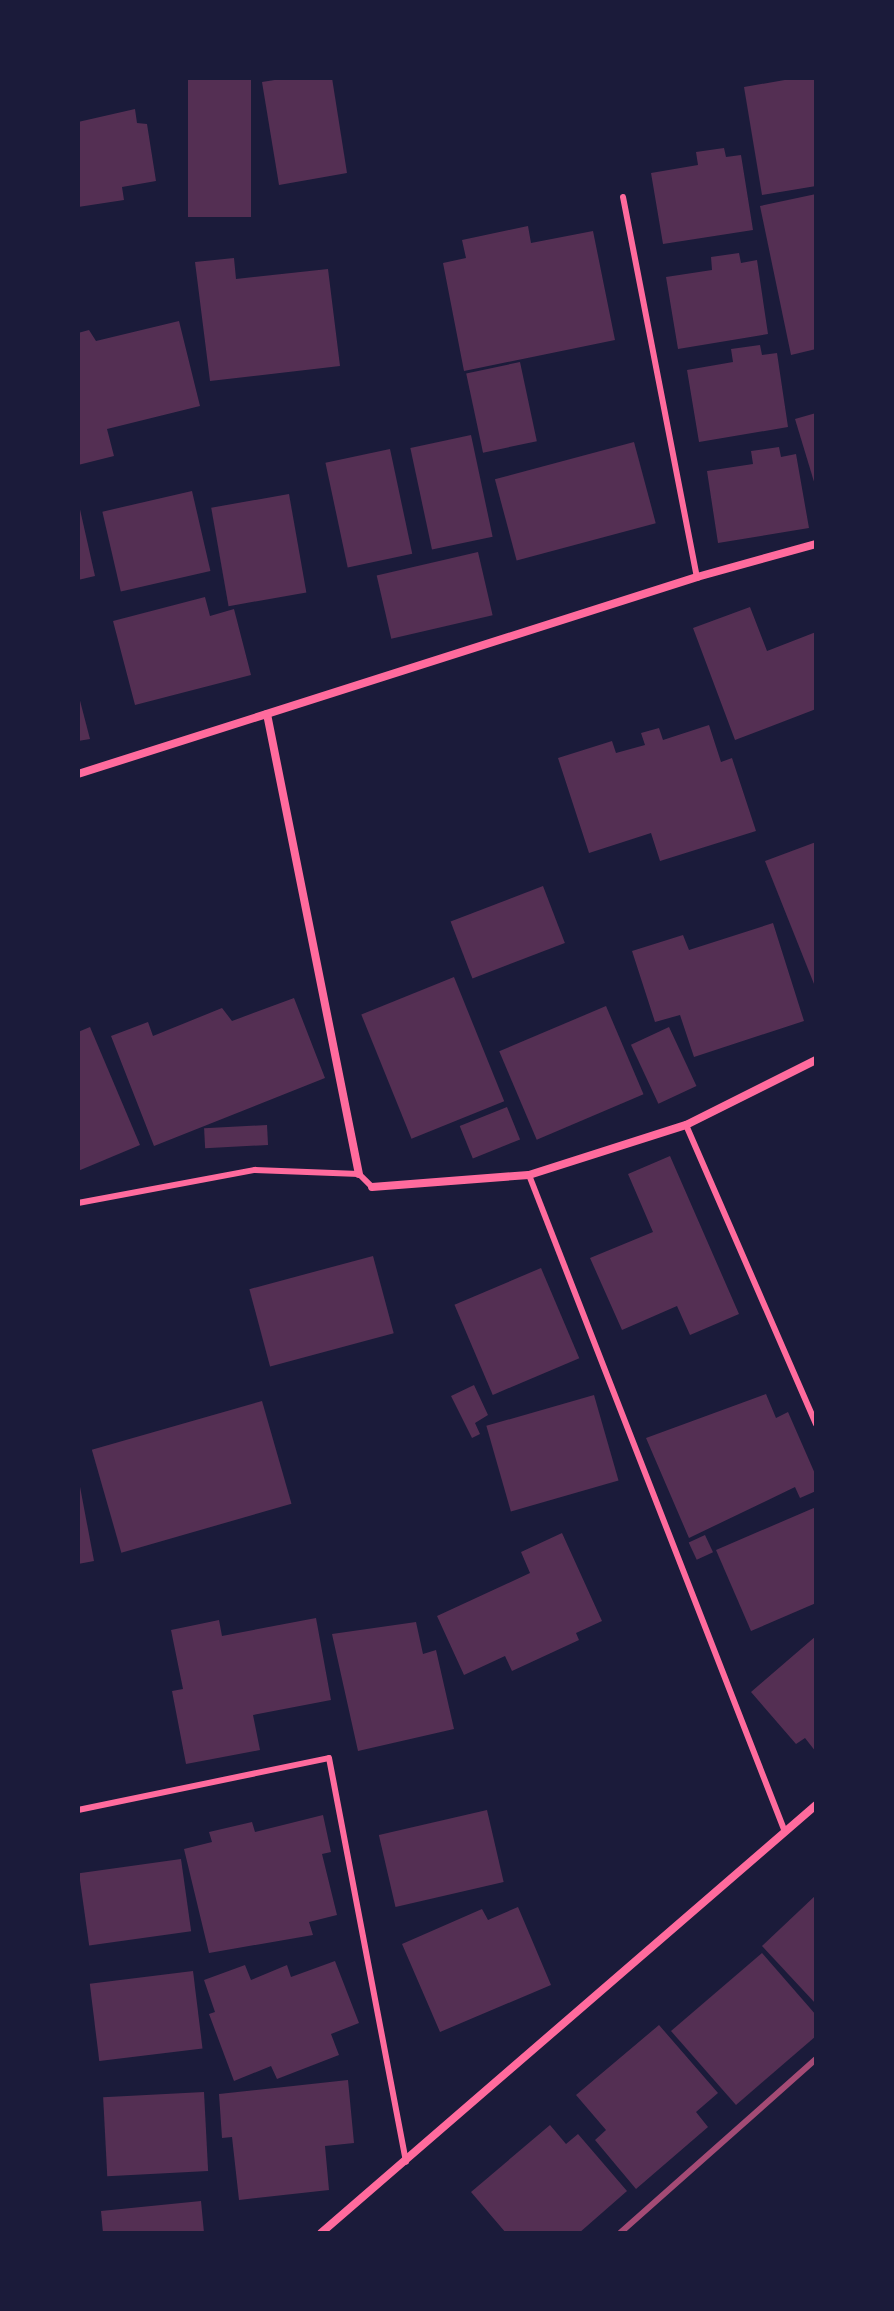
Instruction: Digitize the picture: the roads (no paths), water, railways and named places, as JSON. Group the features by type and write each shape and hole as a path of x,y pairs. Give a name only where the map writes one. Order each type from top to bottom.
{"street":[{"path":"78,774 697,577 816,544"},
{"path":"267,714 359,1174"},
{"path":"372,1187 529,1175 686,1125 816,1060"},
{"path":"321,2233 816,1805"}],"lane":[{"path":"623,197 697,577"},
{"path":"686,1125 816,1424"},
{"path":"78,1203 255,1170 359,1174 372,1187"},
{"path":"529,1175 785,1832"},
{"path":"78,1810 329,1758 406,2162"}],"railway":[{"path":"620,2233 816,2059"}]}
